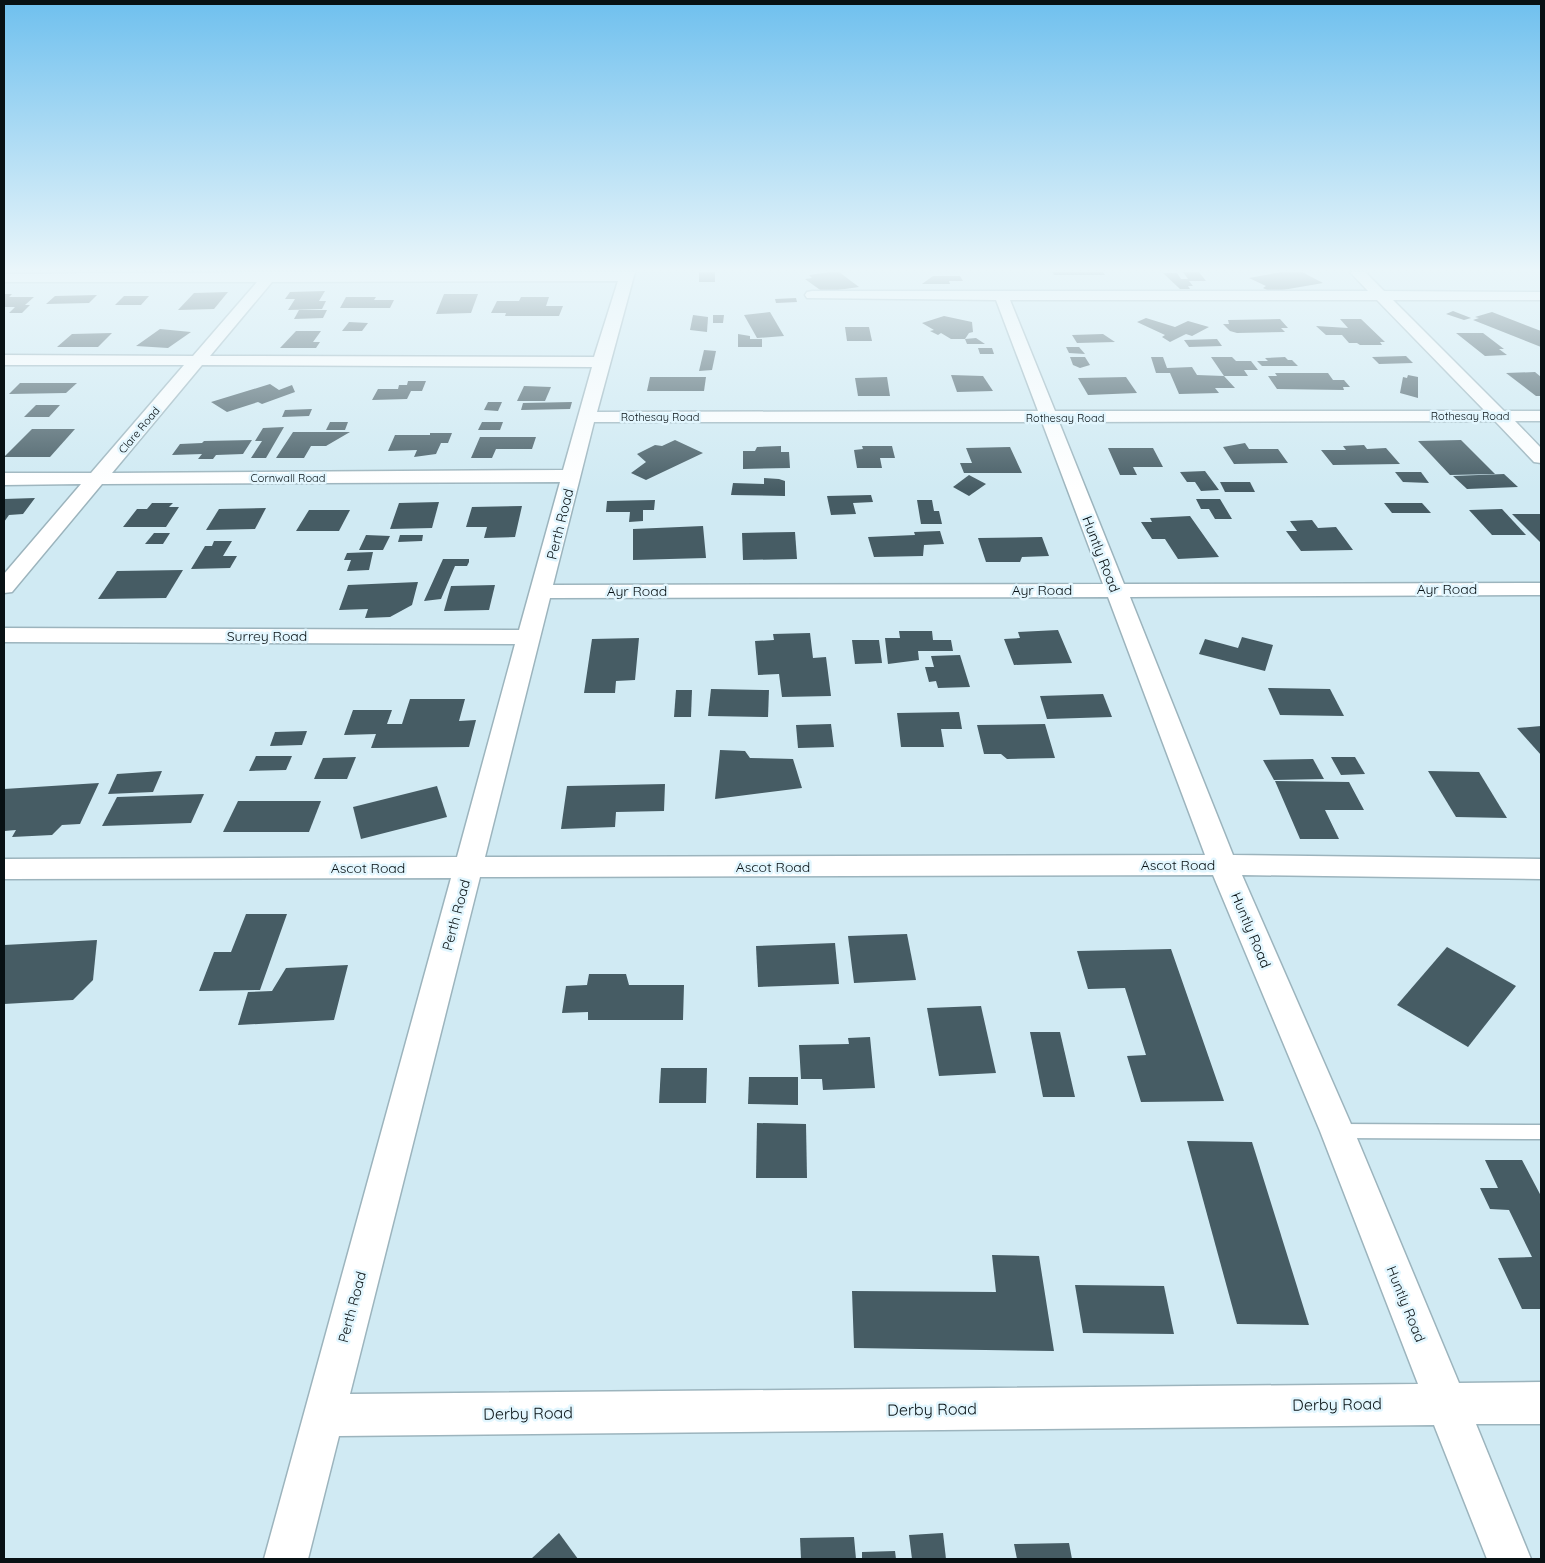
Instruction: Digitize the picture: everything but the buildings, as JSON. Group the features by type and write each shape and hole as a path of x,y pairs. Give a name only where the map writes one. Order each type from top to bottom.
{"street":[{"name":"Clare Road","path":"4,587 212,345"},
{"name":"Perth Road","path":"286,1559 607,345"},
{"name":"Huntly Road","path":"1020,345 1114,590 1223,865 1337,1131 1509,1559"},
{"path":"1429,345 1541,458"},
{"path":"4,360 602,362"},
{"name":"Rothesay Road","path":"588,417 1541,416"},
{"name":"Cornwall Road","path":"4,479 572,476"},
{"name":"Ayr Road","path":"542,592 1541,589"},
{"name":"Surrey Road","path":"4,635 530,637"},
{"name":"Ascot Road","path":"4,869 1223,865 1541,869"},
{"name":"Derby Road","path":"324,1415 1541,1403"}],"lane":[{"path":"1337,1131 1541,1132"}]}
